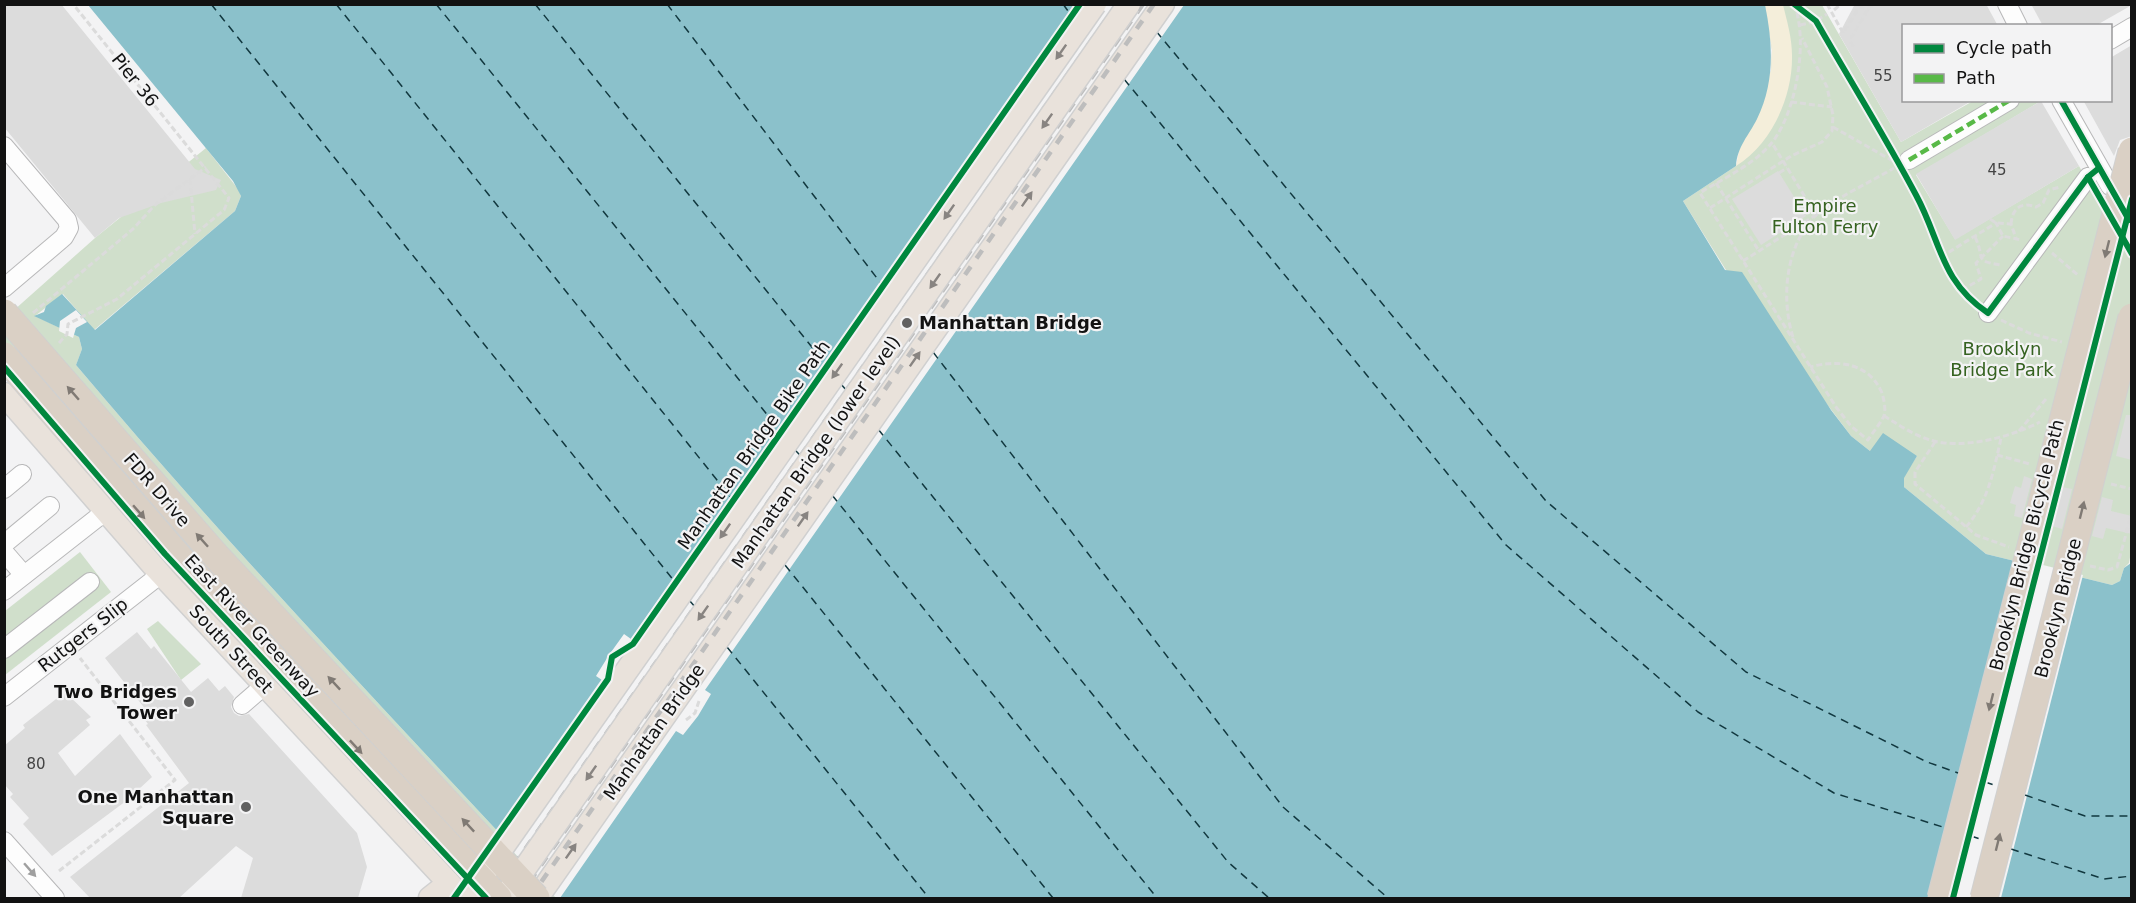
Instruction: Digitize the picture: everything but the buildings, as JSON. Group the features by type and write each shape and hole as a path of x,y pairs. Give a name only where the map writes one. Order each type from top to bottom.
{"highway":[{"path":"1941,898 2132,152"},
{"name":"FDR Drive","path":"16,316 210,549 537,898"},
{"name":"Brooklyn Bridge","path":"1984,898 2132,317"},
{"name":"FDR Drive","path":"4,356 185,564 498,898"}],"main road":[{"path":"430,898 460,893 1095,4"},
{"name":"Manhattan Bridge (lower level)","path":"503,898 1129,4"},
{"name":"Manhattan Bridge","path":"537,898 1163,4"},
{"name":"South Street","path":"4,394 161,574 460,893"}],"street":[{"path":"2007,4 2017,24"},
{"path":"2112,39 2132,27"},
{"path":"1909,160 2007,102"},
{"path":"2062,102 2110,186"},
{"path":"4,146 67,220 69,228 64,237 4,288"},
{"path":"1988,313 2032,242 2088,177"},
{"path":"4,489 22,474"},
{"path":"4,544 50,506"},
{"path":"4,591 106,511"},
{"path":"4,552 24,575"},
{"name":"Rutgers Slip","path":"4,697 161,574"},
{"path":"4,649 90,582"},
{"path":"242,705 265,685"},
{"path":"4,841 55,898"}],"path":[{"path":"1794,4 1801,36 1791,102 1783,125 1772,143 1700,193 1810,367 1843,417 1868,440 1884,416 1883,397 1879,386 1865,372 1841,362 1810,367"},
{"path":"1827,4 1843,33 1859,7 1868,9"},
{"path":"1834,10 1840,4"},
{"path":"1853,47 1850,40 1868,9 1874,4"},
{"path":"1800,25 1814,22 1827,14"},
{"path":"1710,208 1783,162 1822,142 1833,127 1832,107 1822,76 1801,36"},
{"path":"1791,102 1832,107"},
{"path":"1743,261 1899,165 1833,127"},
{"path":"1772,143 1816,215"},
{"path":"16,316 133,229 154,205 207,167"},
{"path":"1779,173 1787,168"},
{"path":"55,348 67,334 68,324 117,299 195,234 190,179"},
{"path":"1716,183 1759,251"},
{"path":"2016,238 2011,224 2011,213 2017,207 2025,204 2036,207 2043,203 2049,190 2064,187"},
{"path":"1804,213 1812,208"},
{"path":"1795,343 1786,309 1788,279 1795,251 1816,215"},
{"path":"1990,219 1996,223 2003,236"},
{"path":"1941,257 1996,223 2011,224"},
{"path":"2003,236 2032,242 2085,281"},
{"path":"1962,290 1981,279 1976,263 2003,236"},
{"path":"1975,237 1981,258 1986,264 2006,266"},
{"path":"1988,313 2029,333 2069,344"},
{"path":"2016,434 2047,398"},
{"path":"1884,416 1935,442 2001,438 2016,434 2043,421"},
{"path":"1966,527 1983,504 2001,438"},
{"path":"1935,442 1915,472 1915,484 1966,527 1987,540 2018,549"},
{"path":"1997,455 2039,466"},
{"path":"2106,483 2132,489"},
{"path":"2086,565 2108,570 2117,567 2132,512"},
{"path":"59,871 175,780 80,657"}],"green space":[{"name":"Brooklyn Bridge Park","path":"1765,5 1822,5 1901,142 1971,102 2039,102 1916,175 1955,239 2079,166 2131,260 2132,546 2129,563 2124,568 2120,581 2112,585 1986,554 1904,487 1903,478 1917,456 1870,451 1851,436 1726,270 1683,201 1736,166 1771,71 1772,50"},
{"path":"206,148 238,189 241,196 235,211 94,330 63,294 35,316 79,337 82,349 76,365 135,434 315,635 560,898 491,898 5,361 4,319 95,238"},
{"path":"80,552 111,592 5,675 5,611"},
{"path":"158,621 201,664 181,680 147,629"}],"sand":[{"path":"1765,5 1783,5 1792,49 1789,87 1778,118 1770,132 1749,157 1736,166 1739,151 1771,71 1772,50"}],"water":[{"path":"88,5 1765,5 1770,34 1771,63 1763,105 1741,147 1736,166 1683,201 1725,270 1742,272 1831,410 1851,436 1870,451 1883,433 1917,456 1904,478 1904,487 1986,554 2112,585 2120,581 2124,568 2131,563 2131,898 560,898 315,635 135,434 76,365 82,349 79,337 34,316 44,312 46,306 62,294 95,330 235,211 241,196 233,181"}],"pier":[{"name":"Manhattan Bridge","path":"1075,5 1184,5 705,690 711,694 698,716 683,735 676,731 560,898 556,898 497,834 602,680 596,676 609,655 624,634 631,639"},
{"path":"76,310 87,322 76,328 73,338 59,331 60,321"},
{"path":"2015,558 2083,575 2001,898 1929,898"}],"ferry route":[{"path":"211,4 675,582"},
{"path":"336,4 733,500"},
{"path":"436,4 782,433"},
{"path":"535,4 828,367"},
{"path":"667,4 883,286"},
{"path":"1063,4 1073,18"},
{"path":"1156,31 1546,501 1746,672 1927,762 1961,774"},
{"path":"1124,79 1506,545 1698,712 1834,793 1946,828"},
{"path":"933,352 1283,807 1388,898"},
{"path":"840,383 847,391"},
{"path":"878,429 1228,862 1269,898"},
{"path":"794,449 801,456"},
{"path":"832,495 1157,898"},
{"path":"785,565 1053,898"},
{"path":"689,600 696,608"},
{"path":"727,647 929,898"},
{"path":"1985,782 2000,787"},
{"path":"2025,795 2085,816 2132,816"},
{"path":"1971,836 1986,841"},
{"path":"2011,849 2104,879 2132,876"}],"tunnel":[{"path":"2116,198 2132,224"}],"railway":[{"path":"475,898 1103,4"},
{"path":"491,898 1117,4"},
{"path":"518,898 1143,4"},
{"path":"530,898 1154,4"}],"marked path":[{"path":"1909,160 2007,102"}],"cycle path":[{"name":"Manhattan Bridge Bike Path","path":"454,898 608,679 612,657 633,644 1080,4"},
{"path":"1794,4 1816,21 1879,129 1916,195 1951,274 1972,301 1988,313 2088,177 2099,168"},
{"path":"2062,102 2129,220"},
{"path":"2088,177 2132,254"},
{"name":"Brooklyn Bridge Bicycle Path","path":"1953,898 2132,199"},
{"name":"East River Greenway","path":"4,367 165,554 486,898"}],"place":[{"name":"Manhattan Bridge","path":"907,323"},
{"name":"Two Bridges Tower","path":"189,702"},
{"name":"One Manhattan Square","path":"246,807"}],"park label":[{"name":"Empire Fulton Ferry","path":"1825,216"}]}
